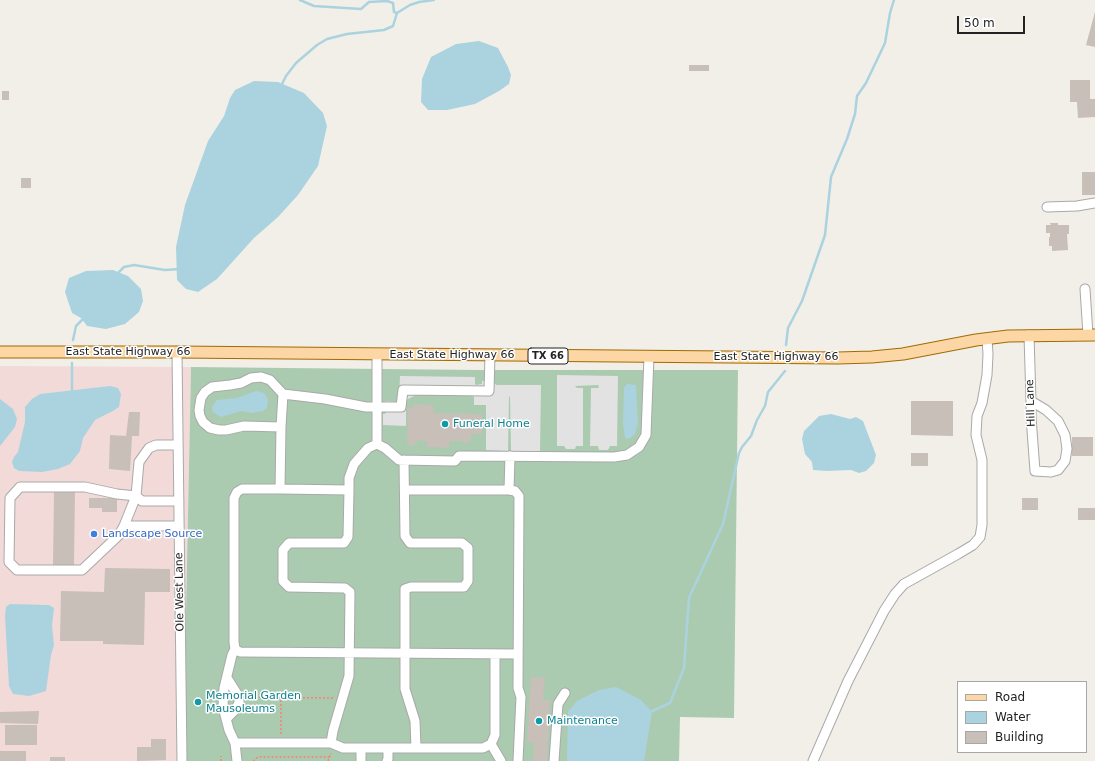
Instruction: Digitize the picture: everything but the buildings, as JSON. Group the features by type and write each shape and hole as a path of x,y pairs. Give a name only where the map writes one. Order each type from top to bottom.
{"main road":[{"name":"East State Highway 66","path":"0,352 177,352 838,358 903,354 987,339 1030,335 1091,335"}],"street":[{"path":"1046,207 1077,206 1095,203"},
{"path":"1085,289 1091,335"},
{"name":"Hill Lane","path":"1030,335 1031,401 1035,471 1051,472 1058,470 1065,461 1067,448 1065,435 1058,421 1046,410 1031,401"},
{"path":"813,761 848,681 884,611 895,594 904,584 973,545 980,537 982,526 982,460 976,435 977,416 982,403 987,375 987,339"},
{"name":"Ole West Lane","path":"177,352 182,761"},
{"path":"377,354 377,444"},
{"path":"281,427 244,426 226,430 210,428 203,422 199,410 201,398 205,392 212,387 241,383 251,378 261,377 270,380 283,394 325,399 353,405 402,407 402,390 489,391 490,355"},
{"path":"377,444 385,448 399,460 455,461 459,456 614,457 628,455 639,448 646,435 649,356"},
{"path":"280,489 283,394"},
{"path":"331,743 349,676 350,592 345,588 289,587 283,581 283,550 289,543 344,543 348,537 349,478 354,464 368,448 377,444"},
{"path":"178,445 156,445 149,448 140,462 136,496 124,526 119,535 82,570 17,570 9,562 10,498 20,488 85,487 136,496 142,501 179,501"},
{"path":"509,490 510,456"},
{"path":"404,460 405,536 410,543 462,543 468,548 468,582 464,587 411,587 405,590 405,689 416,721 416,748"},
{"path":"237,761 235,743 223,708 226,678 235,649 234,498 242,488 349,490"},
{"path":"405,490 509,490 515,491 519,496 518,688 521,697 518,761"},
{"path":"124,526 179,526"},
{"path":"235,649 240,652 518,654"},
{"path":"235,743 331,743 344,748 483,748 491,744 495,735 495,654"},
{"path":"226,678 239,697 239,703 235,710 226,719"},
{"path":"554,761 558,704 565,693"},
{"path":"491,744 501,761"},
{"path":"361,748 361,761"},
{"path":"387,761 388,748"}],"path":[{"path":"239,697 343,698"},
{"path":"281,698 281,743"},
{"path":"221,756 221,761"},
{"path":"253,761 258,757 330,757"}],"shaded area":[{"name":"Landscape Source","path":"0,366 191,367 184,761 0,761"},
{"path":"557,375 618,376 617,446 610,446 608,450 599,450 598,446 590,446 591,388 598,388 598,385 575,386 577,388 583,388 583,446 576,446 575,449 566,449 564,446 557,446"},
{"path":"400,376 475,377 476,385 482,384 482,381 493,381 497,385 541,385 540,451 511,451 510,396 508,451 486,450 486,405 474,405 474,397 471,395 416,395 408,399 406,402 406,426 383,425 383,414 386,412 385,401 396,402 399,400"}],"green space":[{"path":"191,367 479,370 738,370 734,718 680,717 679,761 184,761"}],"water":[{"path":"479,41 498,48 511,75 509,84 475,104 447,110 428,110 421,102 422,79 431,57 456,44"},
{"path":"254,81 278,82 304,93 323,113 327,126 318,166 298,195 278,217 254,238 217,279 198,292 186,289 177,280 176,247 185,205 208,141 224,116 230,98 235,90"},
{"path":"113,270 128,276 141,289 143,301 139,312 125,324 106,329 87,326 81,318 72,313 65,292 69,278 86,271"},
{"path":"627,384 636,385 638,423 635,434 629,439 625,438 623,423 624,388"},
{"path":"110,386 118,388 121,394 119,407 95,420 83,438 80,451 70,464 58,469 42,472 19,471 14,468 12,462 18,452 25,422 25,407 32,399 40,394"},
{"path":"256,391 264,393 268,399 267,408 263,411 252,413 241,411 221,417 213,412 212,407 217,400 237,398"},
{"path":"0,399 13,409 17,419 15,427 0,446"},
{"path":"831,414 850,419 856,417 863,421 876,455 874,463 866,471 859,473 851,470 813,470 812,462 805,454 802,439 804,431 819,416"},
{"path":"10,604 49,605 54,608 52,626 54,645 51,655 46,691 29,696 13,694 9,686 5,616 6,607"},
{"path":"616,687 641,700 652,712 644,761 567,761 568,712 577,701 599,690"}],"waterway":[{"path":"300,0 314,6 361,9 369,2 387,1 393,3 394,12 397,13"},
{"path":"281,86 286,76 296,63 317,45 327,39 347,34 384,30 393,26 397,13 410,5 434,0"},
{"path":"786,345 788,328 802,301 825,235 831,177 847,139 855,114 857,96 866,83 885,43 890,13 894,0"},
{"path":"117,274 124,267 134,265 165,270 180,269"},
{"path":"73,340 76,326 84,318"},
{"path":"72,363 72,392"},
{"path":"648,713 670,703 684,668 689,598 723,524 739,453 751,436 757,420 765,406 768,392 785,371"}],"place":[{"name":"Funeral Home","path":"445,424"},
{"name":"Landscape Source","path":"94,534"},
{"name":"Memorial Garden Mausoleums","path":"198,702"},
{"name":"Maintenance","path":"539,721"}]}
